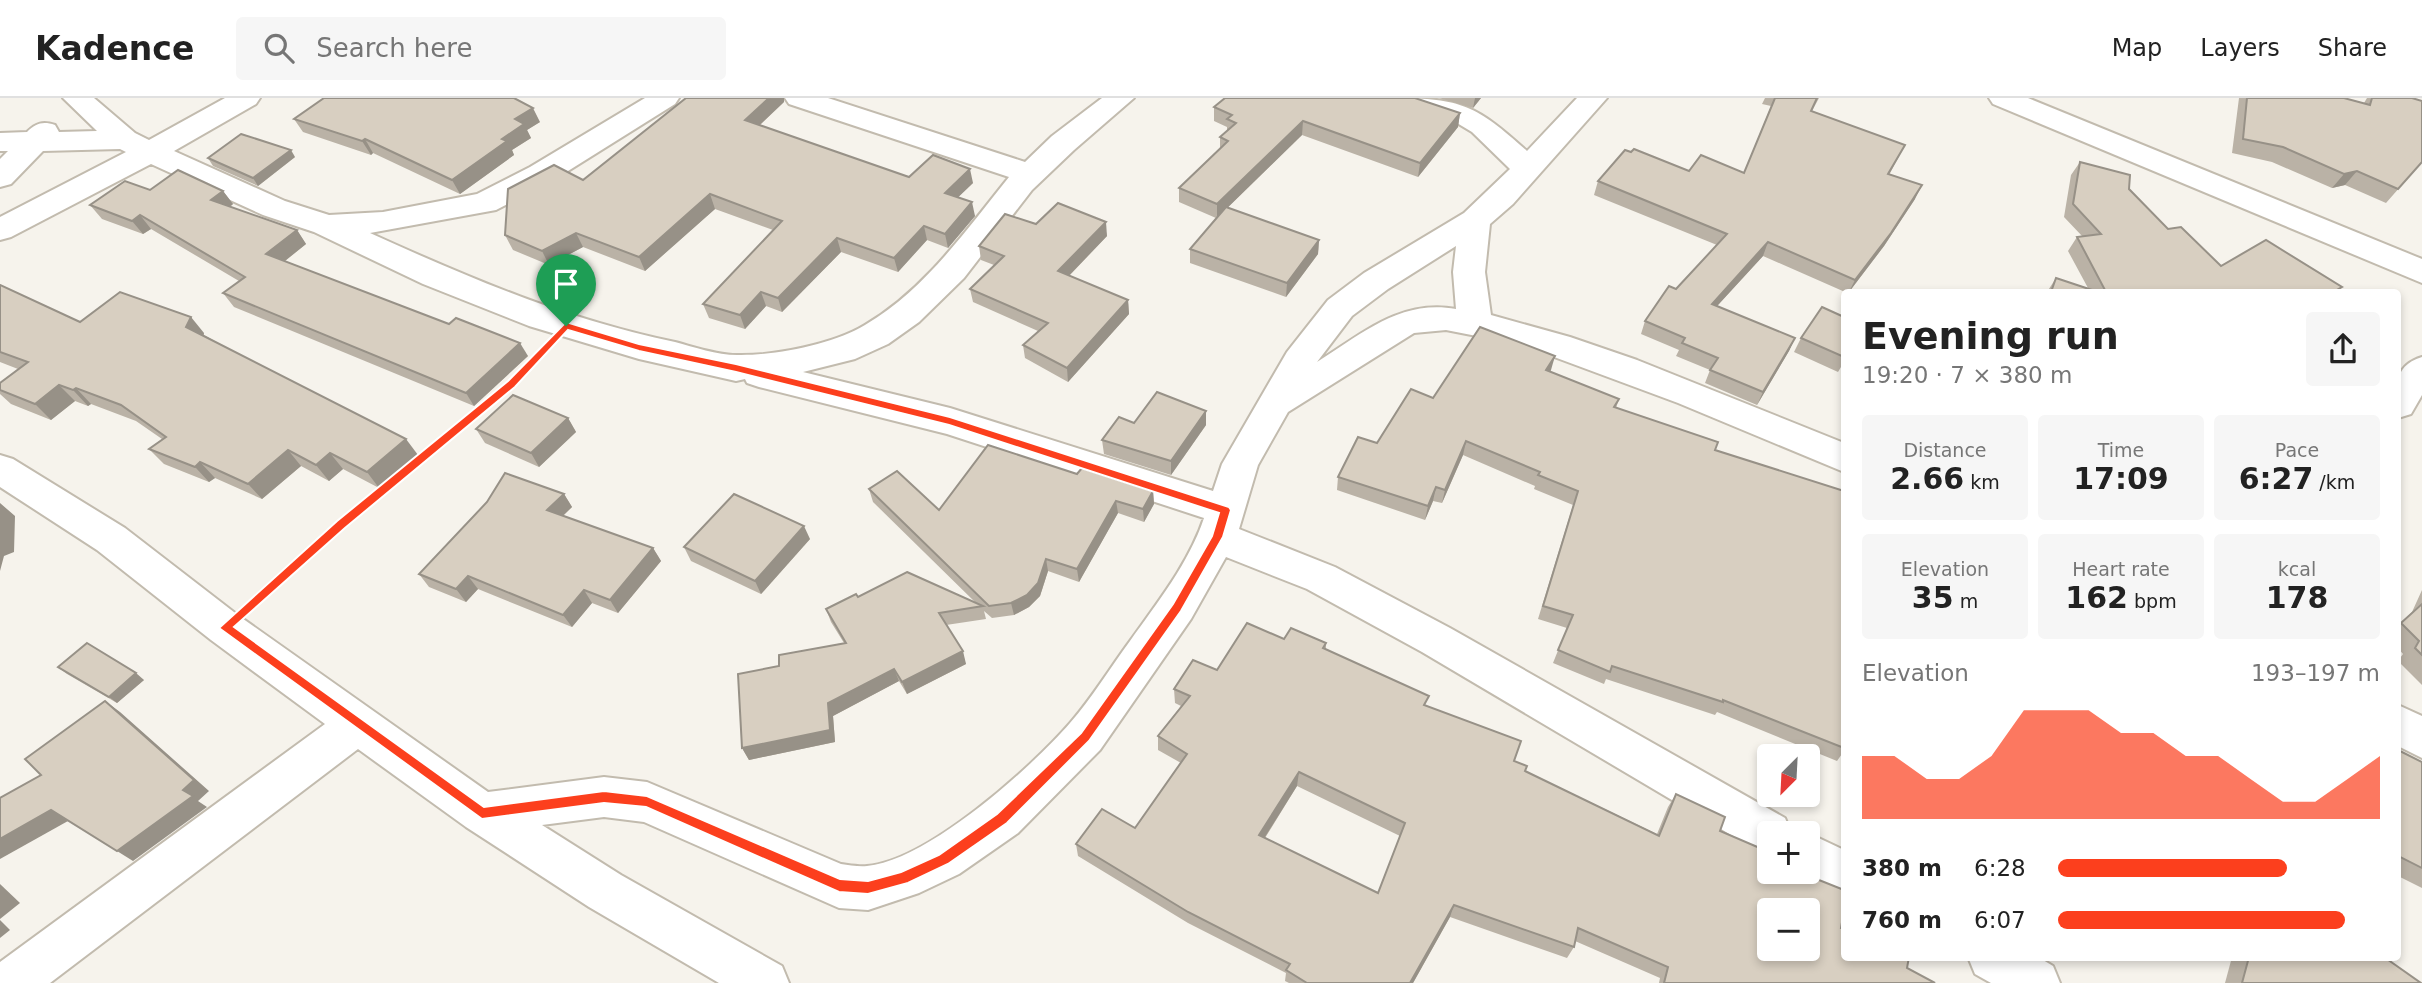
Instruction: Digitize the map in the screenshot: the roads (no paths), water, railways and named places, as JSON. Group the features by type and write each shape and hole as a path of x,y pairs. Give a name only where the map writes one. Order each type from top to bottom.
{"street":[{"path":"0,177 76,98 137,146 274,208 326,225 435,276 566,326 639,347 950,421 1221,524 1436,640 1757,826"},
{"path":"0,230 137,146 246,98"},
{"path":"326,225 383,222 485,203 541,174 665,98"},
{"path":"799,98 1031,174"},
{"path":"736,368 802,360 843,350 876,335 907,314 951,270 1031,174 1082,127 1120,98"},
{"path":"1408,98 1467,117 1482,126 1527,168"},
{"path":"482,813 604,797 647,802 839,886 868,888 903,878 943,859 1002,818 1085,737 1177,607 1221,524 1240,464 1299,361 1340,308 1376,281 1475,220 1502,197 1593,98"},
{"path":"2003,98 2422,272"},
{"path":"0,142 137,146"},
{"path":"1475,220 1469,272 1475,324"},
{"path":"1276,403 1387,332 1412,321 1438,318 1475,324 1588,355 1841,457"},
{"path":"2401,400 2422,370"},
{"path":"0,469 111,539 225,628 482,813 605,891 765,983"},
{"path":"11,983 358,724"},
{"path":"2401,726 2422,738"},
{"path":"1820,861 1841,872"},
{"path":"1999,961 2036,983"}]}
